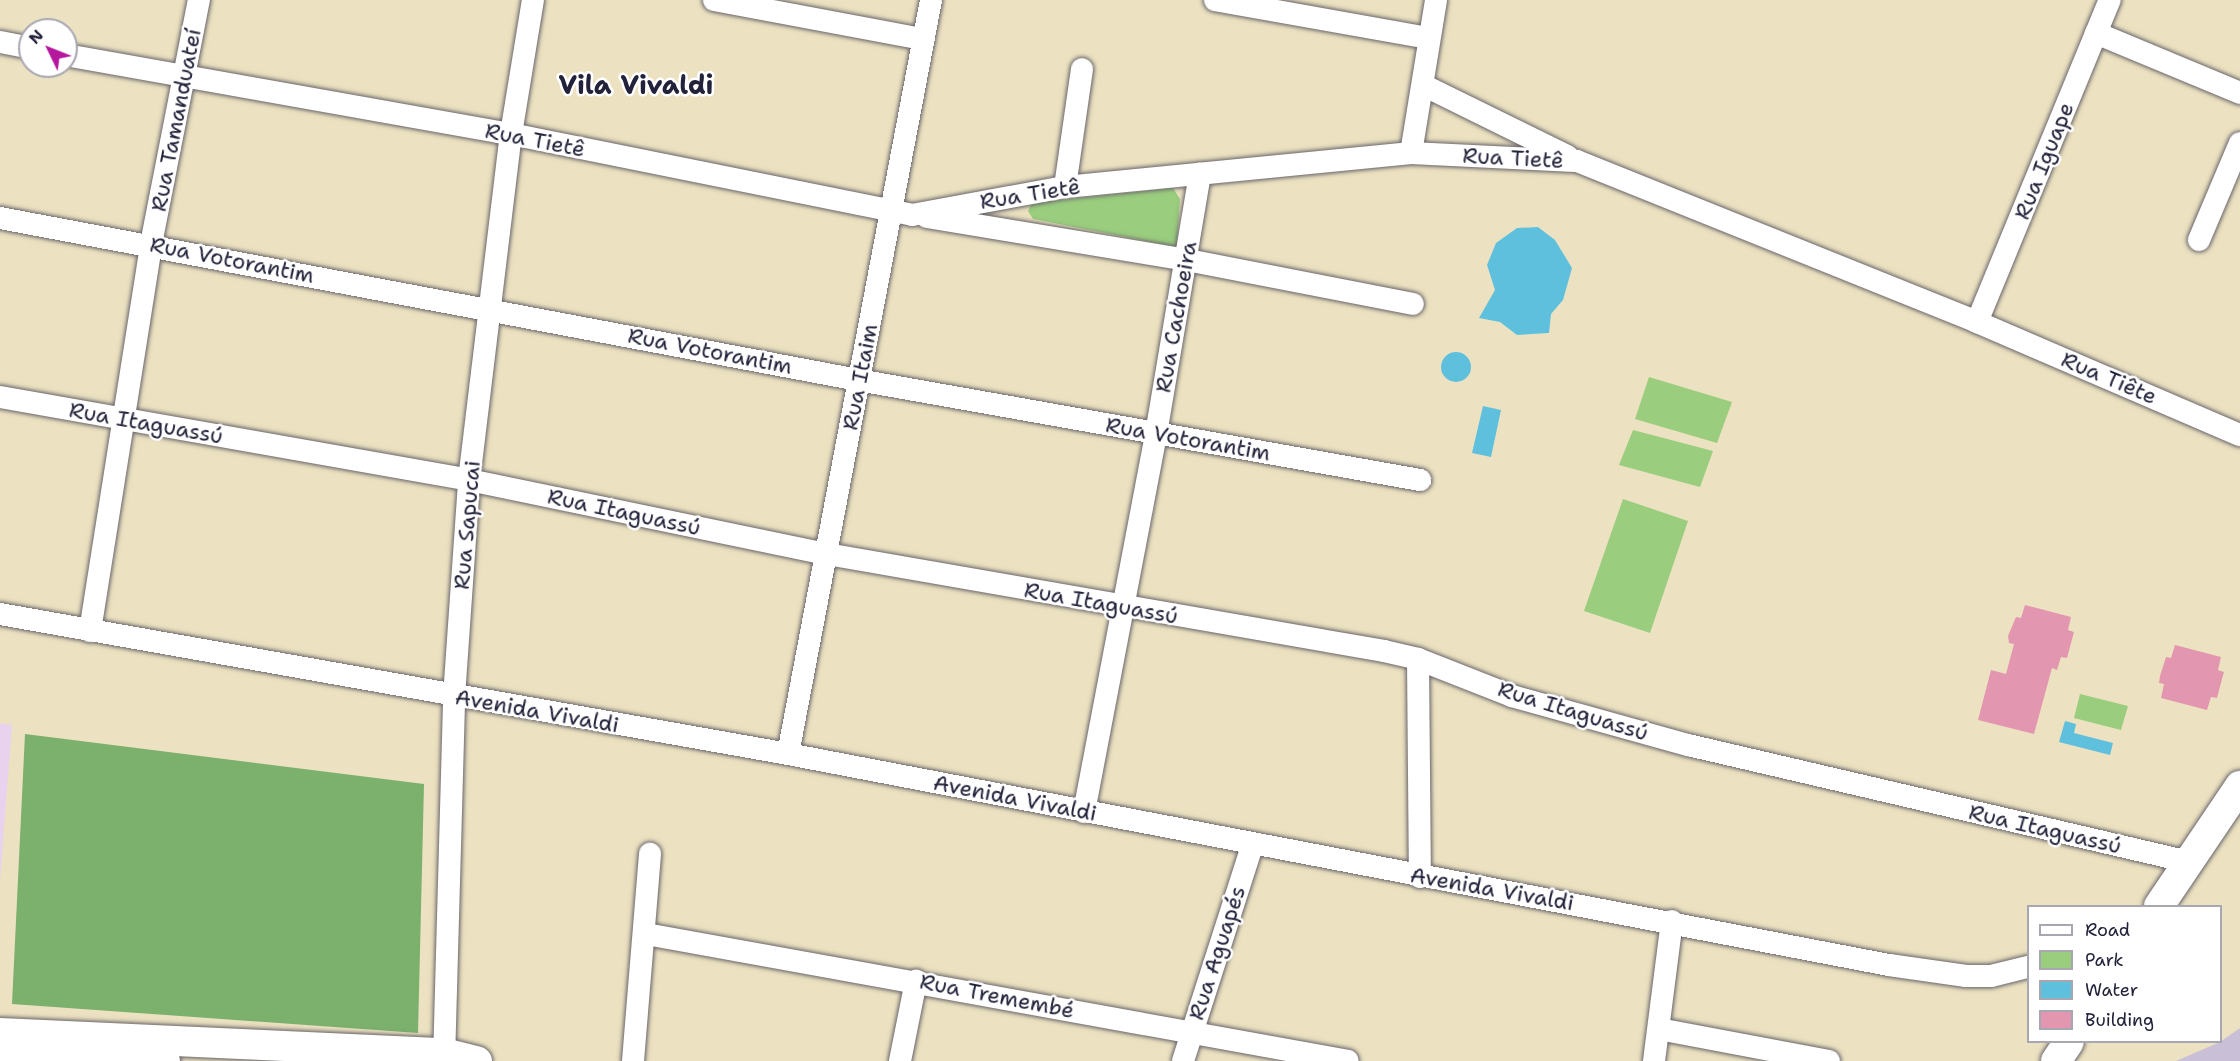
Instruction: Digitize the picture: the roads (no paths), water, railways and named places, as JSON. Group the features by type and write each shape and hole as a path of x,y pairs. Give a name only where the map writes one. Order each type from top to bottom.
{"main road":[{"path":"2160,905 2240,786"},
{"path":"2056,1061 2068,1043"},
{"path":"2,1051 444,1057 477,1061"},
{"path":"2,1051 69,1059 165,1061"}],"street":[{"name":"Rua Tamanduateí","path":"90,631 152,244 199,0"},
{"name":"Rua Sapucai","path":"444,1057 454,697 469,480 511,134 533,0"},
{"path":"714,0 923,39"},
{"name":"Rua Itaim","path":"788,754 858,380 903,213 923,39 931,0"},
{"path":"1215,0 1429,38"},
{"path":"1411,153 1436,0"},
{"name":"Rua Iguape","path":"1977,322 2110,0"},
{"path":"2096,33 2240,93"},
{"path":"0,42 18,46"},
{"name":"Rua Tietê","path":"78,57 184,79 511,134 903,213 1065,187 1411,153 1577,161 1977,322"},
{"path":"1065,187 1082,69"},
{"path":"1423,85 1577,161"},
{"path":"2199,240 2240,143"},
{"name":"Rua Cachoeira","path":"1084,812 1156,434 1200,174"},
{"path":"1022,193 1016,210 1025,232"},
{"path":"903,213 1186,260 1413,304"},
{"name":"Rua Votorantim","path":"0,218 152,244 858,380 1420,480"},
{"name":"Rua Tiête","path":"1977,322 2240,435"},
{"name":"Rua Itaguassú","path":"0,397 469,480 827,555 1418,658 1512,696 1688,745 2189,862"},
{"name":"Avenida Vivaldi","path":"0,614 454,697 788,754 1252,846 1672,921 1889,965 1966,976 1990,976 2027,967"},
{"path":"1418,658 1420,877"},
{"name":"Rua Aguapés","path":"1183,1061 1252,846"},
{"path":"633,1061 646,934 650,854"},
{"path":"1654,1061 1672,921"},
{"name":"Rua Tremembé","path":"646,934 916,981 1348,1061"},
{"path":"900,1061 916,981"},
{"path":"1659,1029 1820,1060"}],"water":[{"path":"1538,227 1555,240 1572,268 1563,300 1551,314 1549,333 1517,335 1500,322 1479,318 1495,290 1487,265 1496,243 1517,228"},
{"path":"1456,352 1467,356 1471,367 1467,378 1456,382 1445,378 1441,367 1445,356"},
{"path":"1483,406 1501,410 1491,457 1472,453"},
{"path":"2065,721 2076,724 2074,733 2113,743 2110,755 2059,742"}],"district":[{"name":"Vila Vivaldi","path":"636,85"}]}
